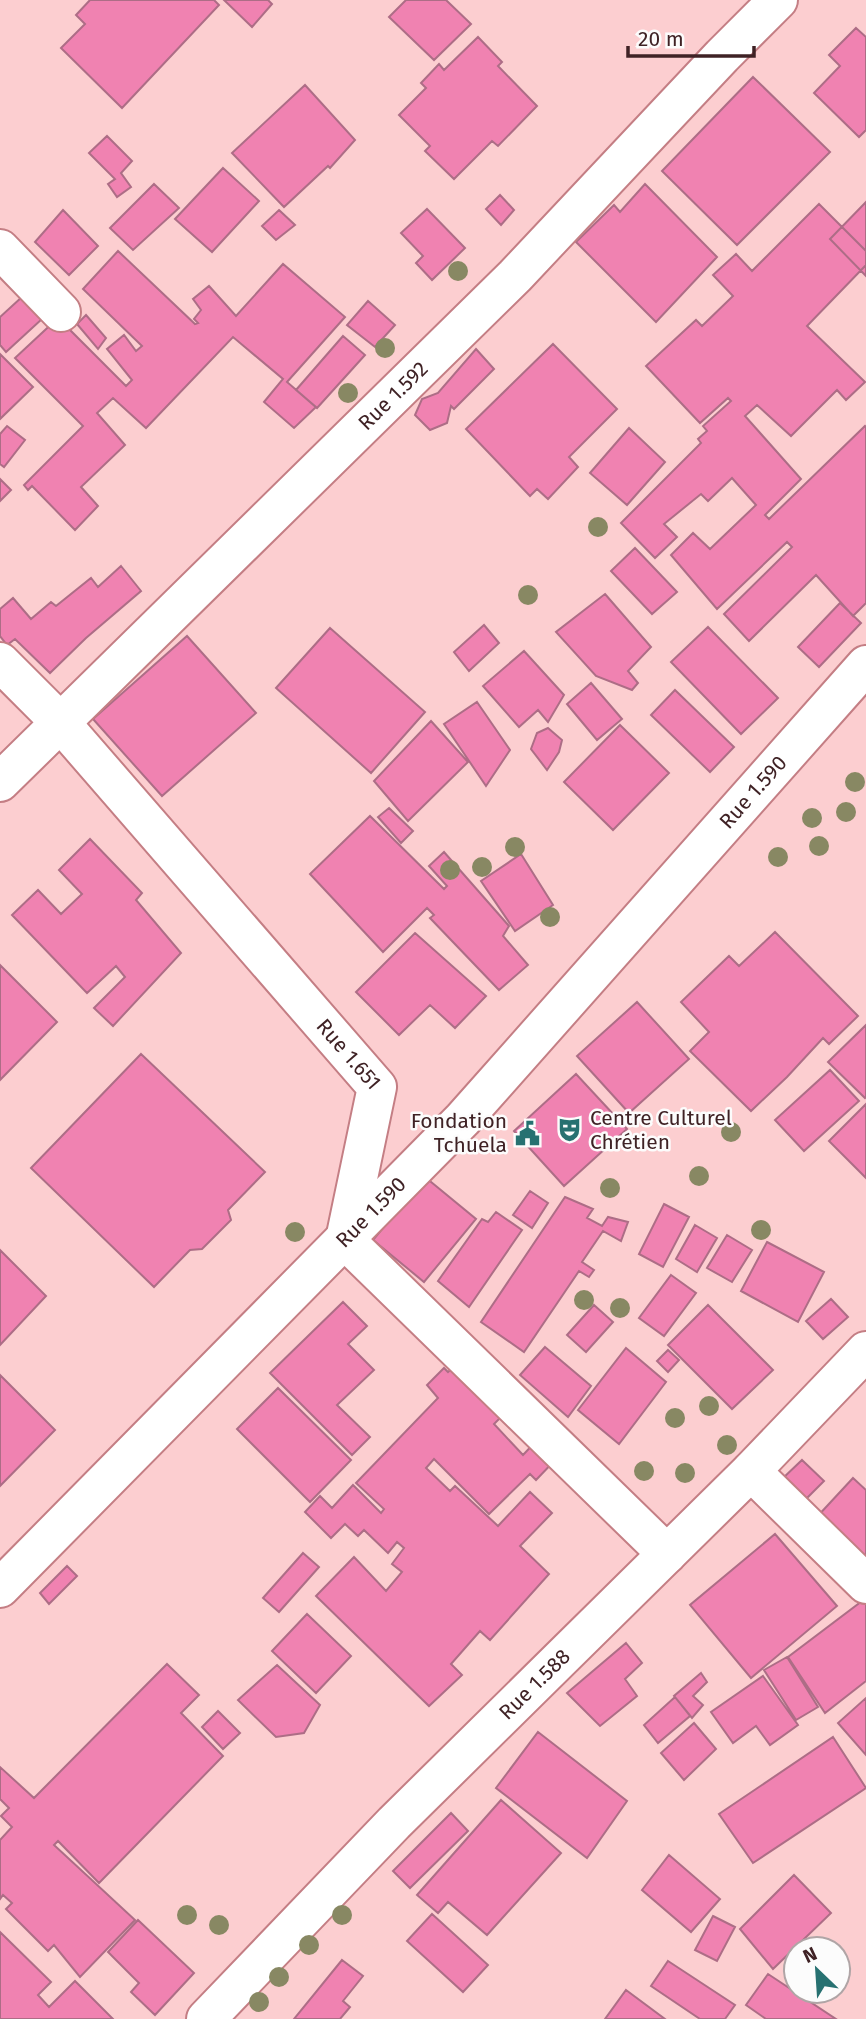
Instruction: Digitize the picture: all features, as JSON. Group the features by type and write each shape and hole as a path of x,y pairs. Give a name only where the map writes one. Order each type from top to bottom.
{"street":[{"name":"Rue 1.592","path":"0,782 515,276 722,55 778,0"},
{"path":"0,249 61,312"},
{"name":"Rue 1.651","path":"0,662 60,722 377,1087 345,1240"},
{"name":"Rue 1.590","path":"0,1588 463,1119 866,664"},
{"path":"345,1240 667,1554"},
{"name":"Rue 1.588","path":"206,2019 394,1823 751,1471 866,1351"},
{"path":"751,1471 866,1584"}],"building":[{"path":"90,0 214,0 219,5 122,108 61,48 85,24 76,15"},
{"path":"224,0 268,0 272,4 252,27"},
{"path":"406,0 446,0 471,24 434,60 389,17"},
{"path":"856,28 866,37 866,130 859,137 814,93 840,66 829,55"},
{"path":"478,37 502,62 498,66 537,106 498,146 492,141 454,179 425,151 430,146 399,115 426,88 421,83 439,64 444,70"},
{"path":"753,77 830,152 737,245 662,171"},
{"path":"305,85 355,140 330,168 328,166 284,207 232,153"},
{"path":"107,136 132,161 121,173 131,187 117,197 108,184 115,179 89,153"},
{"path":"223,168 259,201 212,252 175,219"},
{"path":"154,184 179,208 133,250 110,228"},
{"path":"645,184 717,257 656,322 576,242 614,205 620,212"},
{"path":"500,195 514,210 501,225 486,209"},
{"path":"866,202 866,276 830,239"},
{"path":"819,204 866,251 866,265 807,326 865,382 846,400 837,390 791,436 757,405 745,416 801,479 765,515 769,519 866,427 866,603 853,616 816,575 749,641 724,614 792,547 787,542 717,609 671,555 693,533 710,549 756,505 732,478 708,501 701,494 664,524 677,537 655,558 621,523 701,443 698,439 707,431 703,426 731,401 728,398 700,423 646,366 696,320 702,326 733,296 713,275 736,254 752,271"},
{"path":"427,209 465,248 432,280 416,263 423,256 401,233"},
{"path":"63,210 98,246 69,275 35,242"},
{"path":"279,210 295,225 276,240 262,226"},
{"path":"118,251 195,324 198,323 194,319 201,310 193,299 209,286 236,316 283,264 345,317 287,382 316,407 294,428 264,402 283,379 233,337 146,428 113,398 97,413 125,445 81,487 98,506 75,530 32,486 28,490 24,485 83,426 15,358 58,318 126,386 132,380 107,349 124,335 136,351 142,346 83,289"},
{"path":"34,286 55,307 6,352 0,345 0,317"},
{"path":"368,301 395,325 375,347 347,325"},
{"path":"86,315 106,338 98,349 77,324"},
{"path":"343,336 365,355 317,408 296,390"},
{"path":"553,344 617,409 569,457 578,467 548,499 537,489 530,496 466,429"},
{"path":"476,349 494,369 454,409 451,406 447,423 430,430 415,415 422,399 438,393"},
{"path":"0,354 33,387 0,419"},
{"path":"7,426 25,440 4,467 0,464 0,434"},
{"path":"629,428 665,462 627,505 590,473"},
{"path":"0,479 11,490 0,501"},
{"path":"635,548 677,592 652,614 611,571"},
{"path":"121,566 141,591 50,673 15,639 7,645 0,636 0,609 13,598 31,619 51,602 56,606 91,578 98,587"},
{"path":"605,594 651,647 628,671 638,683 632,690 596,676 556,632"},
{"path":"840,603 861,623 819,667 798,647"},
{"path":"484,625 499,643 469,671 454,652"},
{"path":"708,627 778,698 741,734 671,662"},
{"path":"330,628 425,712 371,773 276,688"},
{"path":"187,636 256,713 162,796 93,719"},
{"path":"524,651 564,695 548,722 538,710 519,727 483,686"},
{"path":"591,683 622,719 597,740 567,704"},
{"path":"675,690 734,747 710,772 651,715"},
{"path":"477,702 510,750 486,786 444,724"},
{"path":"431,721 468,762 408,821 374,781"},
{"path":"620,725 669,773 613,830 564,782"},
{"path":"548,728 562,740 559,752 547,770 531,749 537,733"},
{"path":"389,808 413,831 401,843 378,817"},
{"path":"370,816 444,889 447,886 429,866 444,852 509,926 503,936 528,965 499,990 430,918 434,915 427,908 383,952 310,874"},
{"path":"90,839 142,893 136,900 181,953 113,1026 94,1008 125,977 116,966 87,993 12,915 38,890 61,914 82,894 59,870"},
{"path":"521,854 553,905 515,931 481,881"},
{"path":"775,932 858,1016 829,1044 823,1038 751,1111 690,1051 709,1032 681,1002 729,956 739,966"},
{"path":"415,933 486,996 455,1028 430,1005 399,1035 356,992"},
{"path":"0,965 57,1022 0,1080"},
{"path":"637,1002 689,1059 629,1113 577,1056"},
{"path":"866,1025 866,1097 865,1098 828,1062"},
{"path":"141,1054 265,1172 228,1210 231,1220 202,1249 190,1250 154,1287 31,1168"},
{"path":"830,1070 859,1101 804,1151 775,1120"},
{"name":"Centre Culturel Chrétien","path":"576,1074 627,1129 564,1186 514,1131"},
{"path":"866,1104 866,1178 829,1141"},
{"path":"425,1177 476,1219 424,1282 373,1240"},
{"path":"530,1191 548,1203 532,1228 513,1215"},
{"path":"565,1197 593,1209 587,1218 602,1226 608,1217 628,1222 621,1241 603,1231 582,1262 594,1270 589,1277 579,1271 524,1352 481,1322"},
{"path":"664,1204 689,1217 663,1267 639,1254"},
{"path":"496,1212 522,1230 469,1307 438,1281 482,1219 488,1222"},
{"path":"695,1225 717,1238 697,1272 676,1259"},
{"path":"727,1235 752,1250 732,1282 707,1268"},
{"path":"767,1242 824,1272 798,1322 741,1291"},
{"path":"0,1250 46,1296 0,1345"},
{"path":"671,1275 696,1293 664,1336 639,1318"},
{"path":"831,1299 848,1317 823,1339 806,1321"},
{"path":"343,1302 367,1326 348,1344 374,1370 337,1405 370,1437 352,1455 270,1373"},
{"path":"594,1305 613,1322 586,1352 567,1335"},
{"path":"708,1305 773,1370 732,1409 668,1345"},
{"path":"545,1347 591,1386 568,1417 520,1375"},
{"path":"626,1348 666,1382 619,1444 578,1410"},
{"path":"668,1350 679,1360 668,1372 657,1361"},
{"path":"459,1362 510,1408 494,1424 523,1455 539,1438 558,1457 536,1480 530,1474 489,1514 434,1459 426,1468 450,1491 455,1486 498,1526 530,1492 552,1513 520,1546 549,1574 490,1640 480,1631 451,1664 462,1675 429,1706 316,1596 354,1557 386,1591 402,1572 392,1564 404,1548 397,1542 388,1553 364,1530 358,1536 345,1524 331,1538 305,1512 320,1496 332,1508 353,1485 381,1513 384,1509 356,1483 438,1398 427,1385 444,1368 448,1372"},
{"path":"0,1375 55,1430 0,1486"},
{"path":"278,1388 351,1460 310,1502 237,1429"},
{"path":"802,1460 824,1481 804,1501 782,1479"},
{"path":"853,1478 866,1490 866,1565 815,1519"},
{"path":"775,1534 837,1606 751,1678 690,1605"},
{"path":"303,1553 319,1567 279,1612 263,1598"},
{"path":"67,1566 77,1576 49,1604 40,1593"},
{"path":"866,1598 866,1681 825,1713 788,1657"},
{"path":"307,1614 351,1656 316,1693 272,1651"},
{"path":"626,1643 642,1663 625,1679 637,1696 600,1726 567,1693"},
{"path":"787,1657 818,1707 796,1720 764,1670"},
{"path":"167,1664 199,1695 181,1713 223,1756 99,1883 58,1841 54,1845 135,1920 80,1977 54,1945 48,1951 6,1909 12,1903 3,1895 0,1899 0,1840 12,1827 1,1816 9,1808 0,1799 0,1767 34,1798"},
{"path":"277,1665 320,1705 304,1733 276,1737 238,1700"},
{"path":"701,1673 707,1682 693,1696 703,1705 692,1718 674,1696"},
{"path":"763,1676 798,1725 770,1745 756,1726 733,1743 711,1712"},
{"path":"675,1697 690,1716 658,1743 644,1725"},
{"path":"866,1698 866,1755 838,1723"},
{"path":"218,1711 240,1733 223,1749 202,1727"},
{"path":"694,1723 716,1749 684,1780 661,1753"},
{"path":"538,1732 627,1801 587,1858 496,1788"},
{"path":"833,1737 866,1788 753,1863 719,1814"},
{"path":"501,1800 561,1853 487,1935 448,1902 438,1913 417,1895"},
{"path":"451,1813 468,1831 410,1888 393,1871"},
{"path":"669,1855 720,1899 691,1932 642,1890"},
{"path":"794,1875 831,1913 808,1935 782,1935 782,1960 773,1969 740,1929"},
{"path":"432,1914 488,1965 463,1992 407,1941"},
{"path":"713,1916 735,1927 717,1961 695,1950"},
{"path":"138,1920 194,1973 155,2015 131,1992 139,1983 108,1952"},
{"path":"0,1932 51,1982 38,1995 49,2007 75,1981 113,2019 0,2019"},
{"path":"342,1960 363,1976 343,2001 350,2007 340,2019 294,2019"},
{"path":"668,1961 735,2005 725,2019 700,2019 651,1986"},
{"path":"768,1974 782,1983 782,2005 815,2005 836,2019 766,2019 746,2005"},
{"path":"626,1990 665,2019 605,2019"}],"place":[{"name":"Centre Culturel Chrétien","path":"570,1130"},
{"name":"Fondation Tchuela","path":"527,1133"}]}
